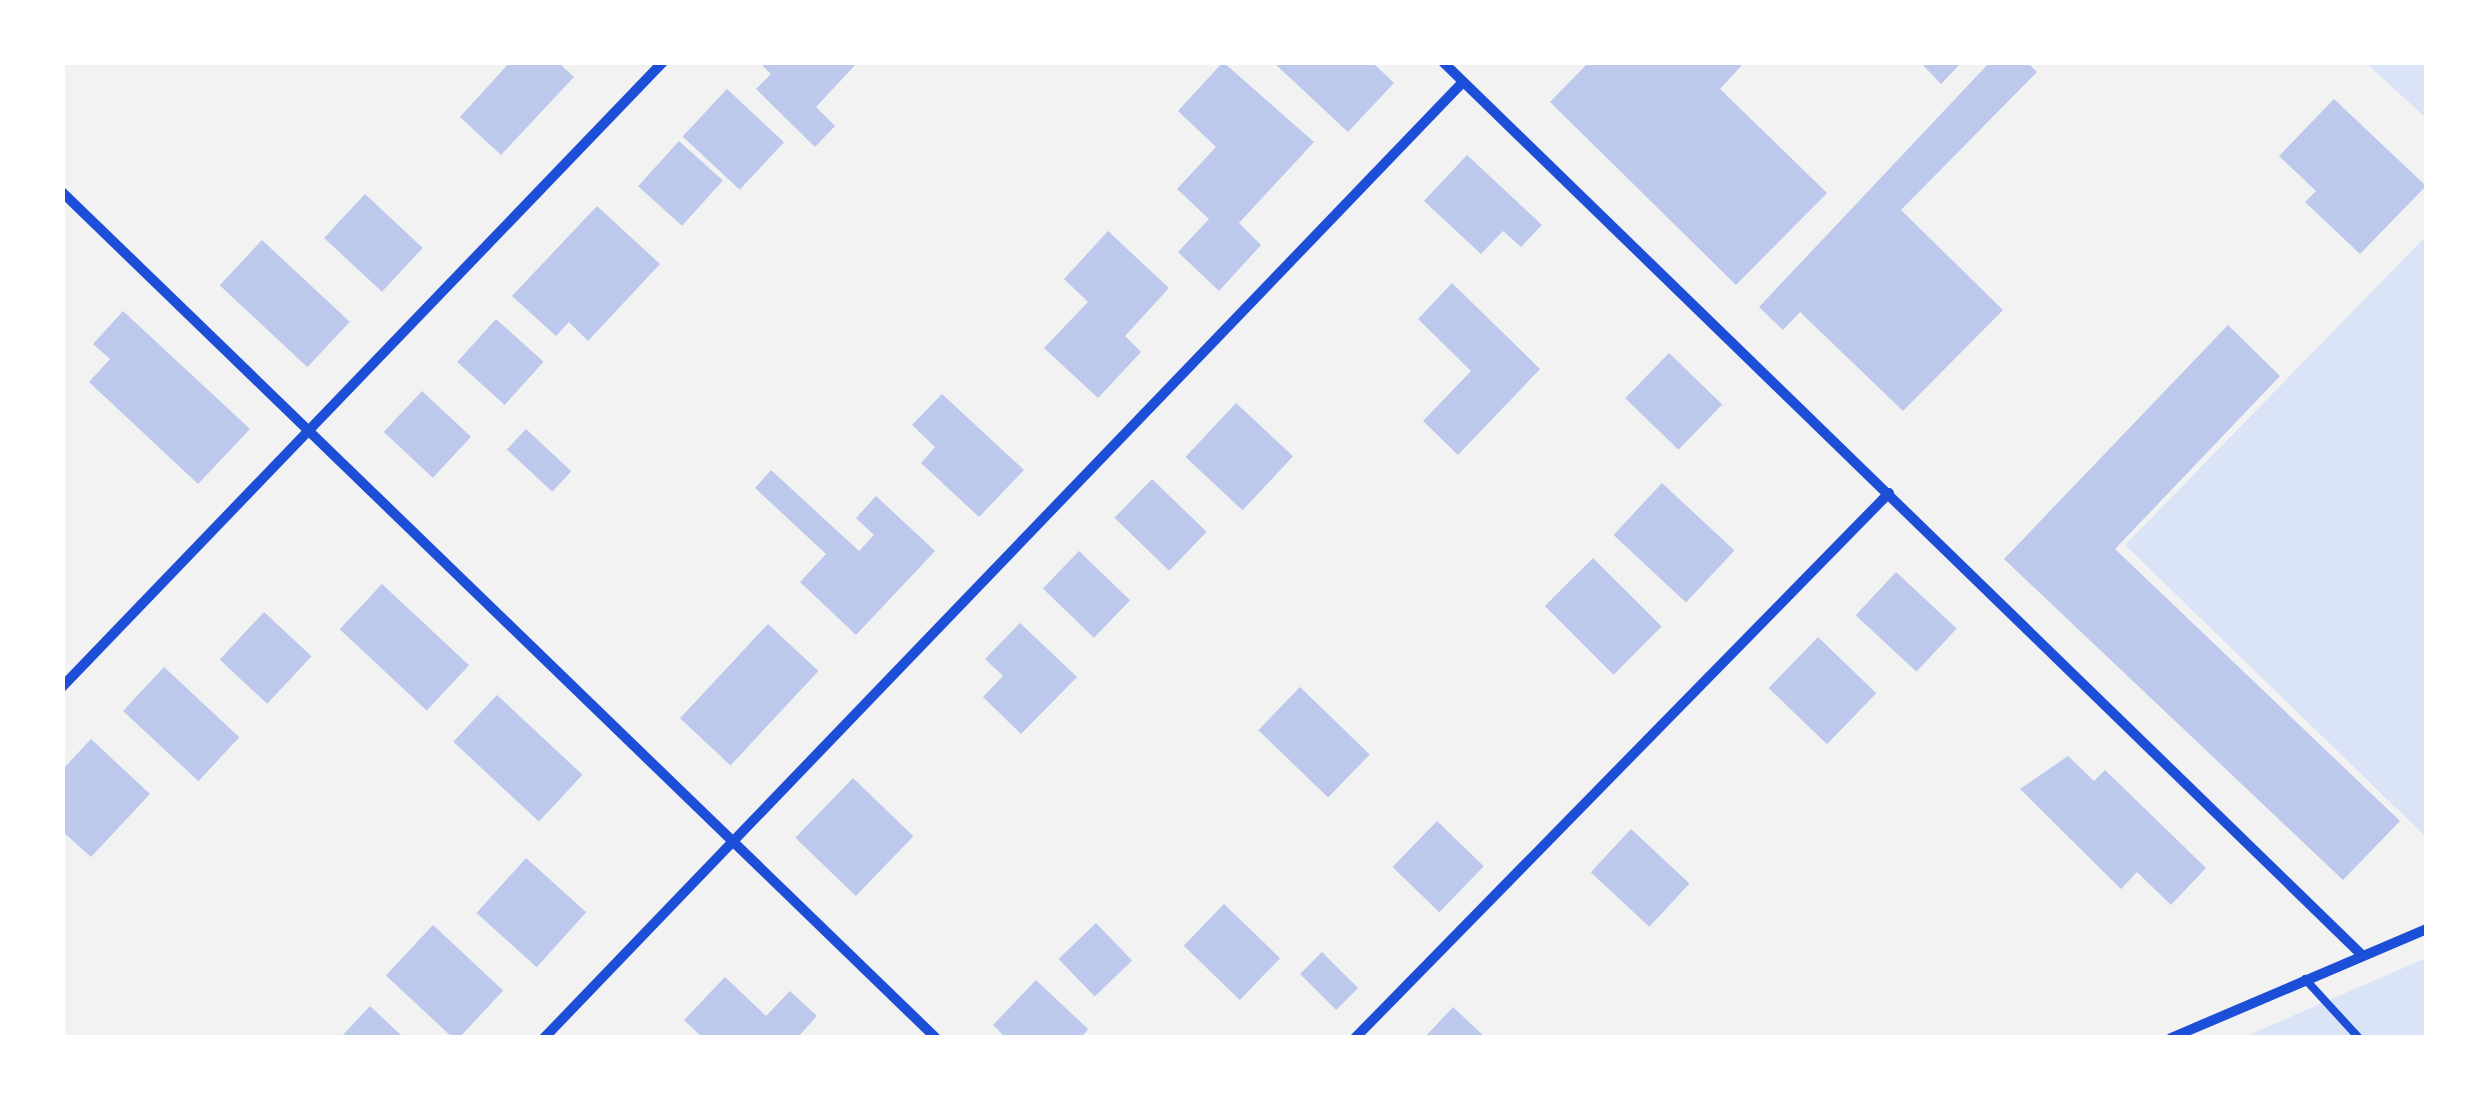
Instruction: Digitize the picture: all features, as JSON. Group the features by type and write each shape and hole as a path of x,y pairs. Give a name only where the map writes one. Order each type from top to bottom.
{"street":[{"path":"62,688 663,62"},
{"path":"1443,62 2361,954"},
{"path":"544,1038 732,838 1463,82"},
{"path":"62,192 936,1038"},
{"path":"1355,1038 1889,493"},
{"path":"2171,1038 2426,929"}],"lane":[{"path":"2306,979 2359,1038"}],"shaded area":[{"path":"2366,63 2426,63 2426,118"},
{"path":"2426,236 2426,837 2125,545"},
{"path":"2426,958 2426,1037 2244,1037"}],"building":[{"path":"510,62 558,62 574,77 501,155 460,117"},
{"path":"759,62 858,62 816,107 835,126 815,147 756,89 771,74"},
{"path":"1223,62 1314,142 1239,223 1261,245 1219,291 1178,252 1209,219 1177,189 1216,147 1178,111"},
{"path":"1273,62 1372,62 1394,83 1348,132"},
{"path":"1589,62 1745,62 1720,89 1827,193 1736,285 1550,102"},
{"path":"1920,62 1962,62 1941,84"},
{"path":"1990,62 2027,62 2037,72 1901,210 2003,310 1903,411 1800,312 1783,330 1759,307"},
{"path":"727,89 784,142 740,190 683,137"},
{"path":"2334,99 2426,186 2360,254 2305,202 2316,191 2279,156"},
{"path":"679,141 723,180 682,226 638,186"},
{"path":"1467,155 1542,225 1521,247 1503,231 1481,254 1424,201"},
{"path":"365,194 423,248 382,292 324,238"},
{"path":"597,206 660,264 588,341 569,322 556,336 512,296"},
{"path":"1108,231 1169,288 1125,336 1141,352 1098,398 1044,348 1088,302 1064,279"},
{"path":"262,240 350,322 307,367 220,285"},
{"path":"1452,283 1540,369 1458,455 1423,421 1471,371 1418,319"},
{"path":"123,311 250,429 198,484 89,382 110,359 93,344"},
{"path":"496,319 544,362 505,405 457,362"},
{"path":"2228,325 2280,376 2115,549 2400,821 2343,880 2004,559"},
{"path":"1669,353 1722,404 1678,450 1625,398"},
{"path":"422,391 471,437 433,478 384,432"},
{"path":"942,394 1024,470 979,517 921,463 935,447 912,425"},
{"path":"1236,403 1293,456 1243,510 1186,457"},
{"path":"526,429 571,471 552,492 507,449"},
{"path":"771,470 859,551 874,535 856,518 876,496 935,551 856,635 800,582 826,554 755,488"},
{"path":"1152,479 1207,532 1169,571 1114,518"},
{"path":"1662,483 1734,551 1686,602 1614,535"},
{"path":"1079,551 1130,600 1094,638 1043,588"},
{"path":"1593,558 1662,627 1614,675 1545,606"},
{"path":"1896,572 1957,629 1916,672 1856,615"},
{"path":"382,584 469,665 427,711 340,629"},
{"path":"264,612 312,656 267,704 220,660"},
{"path":"1020,623 1077,677 1021,734 983,697 1003,676 985,659"},
{"path":"768,624 818,671 730,765 680,718"},
{"path":"1818,637 1876,693 1827,744 1769,688"},
{"path":"164,667 239,737 198,781 123,711"},
{"path":"1300,687 1370,754 1328,798 1258,730"},
{"path":"497,695 583,775 539,822 453,742"},
{"path":"91,739 150,794 91,857 62,831 62,770"},
{"path":"2068,756 2094,781 2105,770 2206,868 2171,905 2137,872 2121,889 2020,789"},
{"path":"853,778 913,836 856,896 795,838"},
{"path":"1437,821 1484,866 1439,912 1393,867"},
{"path":"1631,829 1690,884 1649,927 1591,872"},
{"path":"526,858 586,912 537,967 476,913"},
{"path":"1224,904 1280,958 1240,1000 1184,946"},
{"path":"1096,923 1132,960 1095,997 1059,959"},
{"path":"433,925 503,990 459,1038 453,1038 386,975"},
{"path":"1322,952 1358,988 1336,1010 1300,974"},
{"path":"725,977 766,1016 790,991 817,1016 797,1038 703,1038 684,1020"},
{"path":"1036,980 1088,1029 1081,1038 1006,1038 993,1025"},
{"path":"370,1006 404,1038 340,1038"},
{"path":"1453,1007 1486,1038 1424,1038"}]}
